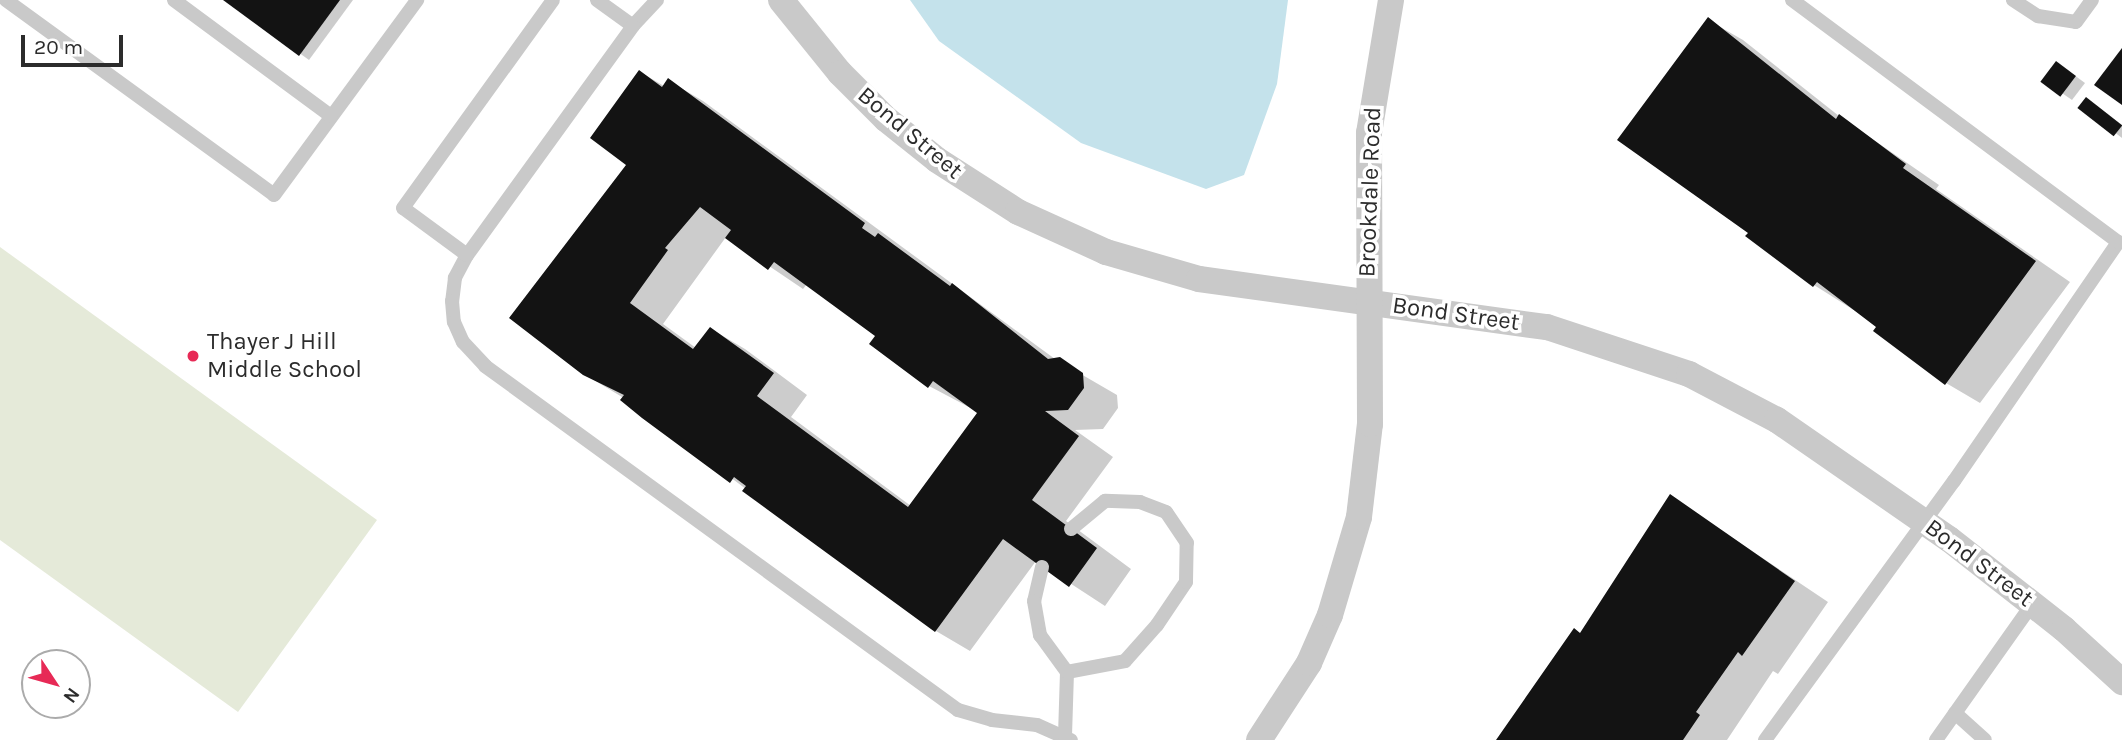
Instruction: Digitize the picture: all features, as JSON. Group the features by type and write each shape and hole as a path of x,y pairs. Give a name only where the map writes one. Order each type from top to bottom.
{"street":[{"name":"Bond Street","path":"781,0 839,74 886,119 936,160 1018,212 1106,252 1187,276 1547,327 1642,355 1711,384 1777,420 1924,521 2033,603 2122,682"},
{"name":"Brookdale Road","path":"1259,740 1314,651 1331,615 1356,529 1370,424 1369,133 1391,0"}],"lane":[{"path":"6,0 274,195 417,0"},
{"path":"174,0 331,116"},
{"path":"467,254 403,208 553,0"},
{"path":"597,0 633,26"},
{"path":"657,0 633,26 467,254 456,278 453,322 463,342 485,366 958,710 992,720 1037,725 1068,738 1067,672 1040,635 1034,601 1042,567"},
{"path":"1765,740 1924,521 2118,242 1792,0"},
{"path":"2013,0 2038,16 2076,22 2092,0"},
{"path":"1067,672 1125,661 1157,625 1186,582 1187,543 1166,512 1140,502 1105,501 1071,529"},
{"path":"1936,740 2033,603"},
{"path":"1955,713 1985,740"}],"green space":[{"path":"0,247 377,520 238,712 0,540"}],"water":[{"path":"910,0 1288,0 1277,84 1244,175 1206,189 1081,143 939,41"}],"building":[{"path":"223,0 340,0 299,56"},
{"path":"1708,17 1836,119 1839,114 1906,164 1903,168 2036,261 1945,385 1873,331 1876,327 1817,282 1813,287 1745,236 1748,233 1617,140"},
{"path":"2122,48 2122,105 2094,85"},
{"path":"2056,61 2076,76 2060,97 2040,82"},
{"path":"639,70 662,87 668,78 865,223 862,228 875,237 878,233 950,286 952,283 1048,359 1060,357 1083,373 1084,388 1068,410 1045,411 1079,436 1032,500 1097,548 1069,587 1003,539 935,632 742,491 746,486 734,477 730,483 642,418 620,400 624,395 583,375 509,318 626,165 590,138","holes":["700,207 731,230 725,238 768,270 774,262 875,336 869,344 928,388 933,381 977,413 908,507 757,396 774,373 710,327 693,349 630,303 668,250 665,248"]},
{"path":"2086,97 2122,125 2114,136 2077,108"},
{"path":"1670,494 1795,581 1742,656 1738,652 1696,712 1700,715 1683,740 1496,740 1574,628 1580,633"}],"place":[{"name":"Thayer J Hill Middle School","path":"193,356"}]}
